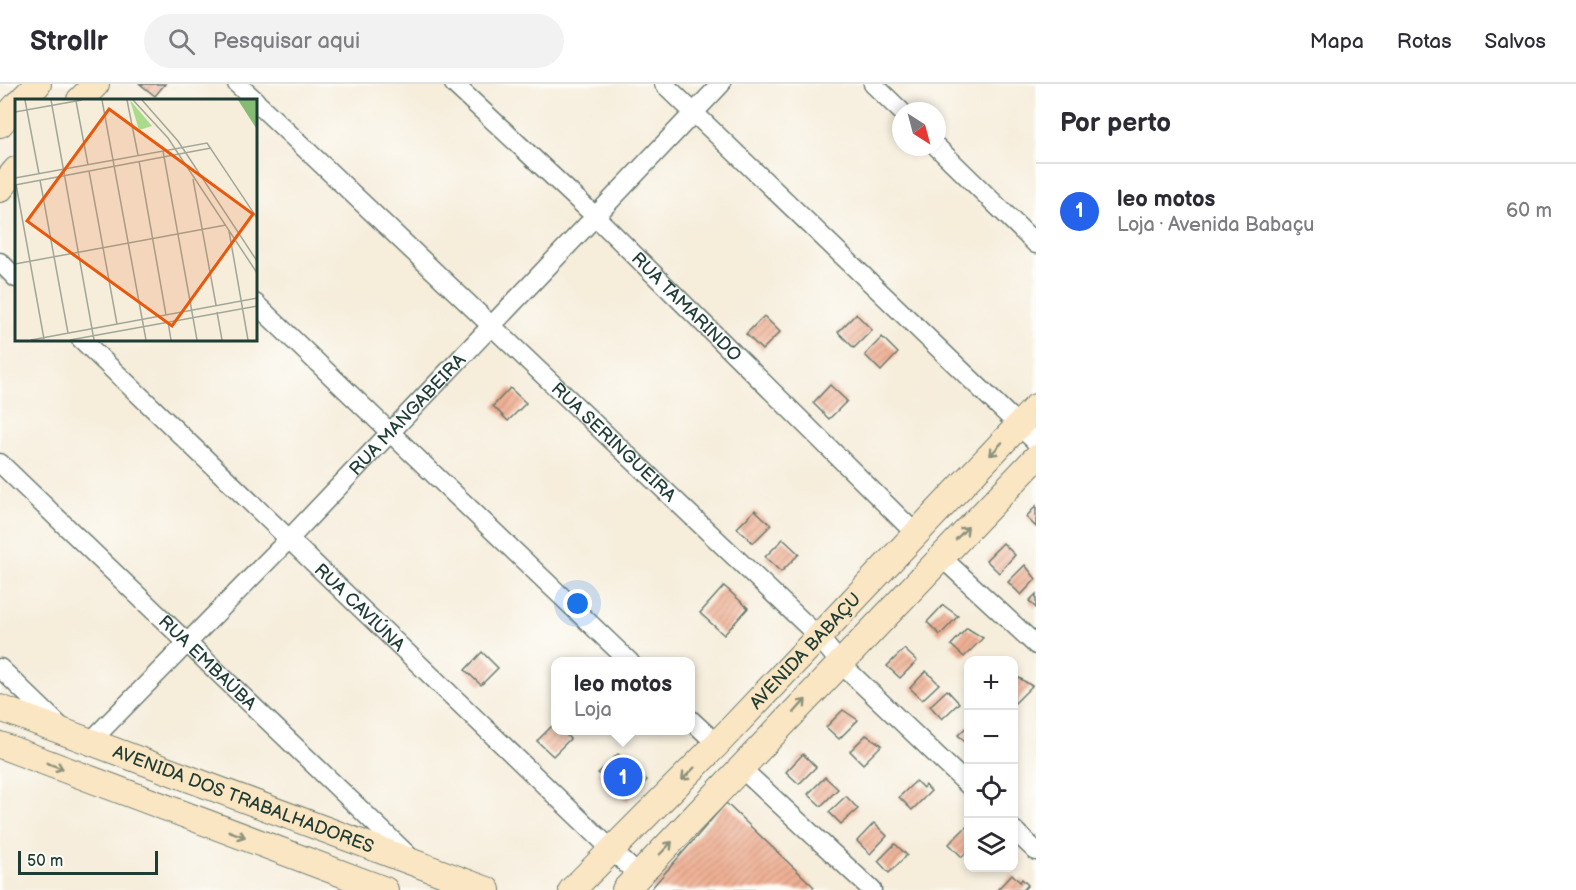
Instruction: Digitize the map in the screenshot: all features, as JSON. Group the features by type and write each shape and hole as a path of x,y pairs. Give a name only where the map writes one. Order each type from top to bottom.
{"street":[{"path":"81,99 96,84"},
{"name":"RUA SERINGUEIRA","path":"237,84 253,99"},
{"name":"RUA TAMARINDO","path":"454,84 595,216 916,534"},
{"path":"664,84 1027,434"},
{"name":"RUA MANGABEIRA","path":"80,739 187,644 721,84"},
{"path":"873,84 892,102"},
{"name":"RUA SERINGUEIRA","path":"256,102 819,637 840,663 964,781"},
{"path":"0,124 15,106"},
{"path":"946,156 1036,244"},
{"path":"0,189 15,171"},
{"path":"0,262 15,277"},
{"path":"256,304 625,657"},
{"name":"RUA CAVIÚNA","path":"82,340 611,849 632,883"},
{"name":"AVENIDA BABAÇU","path":"572,890 717,744 916,534 1027,434 1036,407"},
{"name":"AVENIDA BABAÇU","path":"632,883 742,769 940,556 1036,458"},
{"name":"RUA EMBAÚBA","path":"0,463 416,862"},
{"path":"940,556 1036,645"},
{"path":"0,668 80,739"},
{"name":"AVENIDA DOS TRABALHADORES","path":"0,708 487,890"},
{"path":"695,724 717,744"},
{"name":"AVENIDA DOS TRABALHADORES","path":"0,745 385,890"},
{"path":"742,769 872,890"},
{"path":"1018,834 1036,851"}],"building":[{"path":"140,84 165,84 155,96"},
{"path":"856,314 872,330 854,348 838,332"},
{"path":"764,316 780,332 762,350 746,334"},
{"path":"882,337 898,353 881,371 865,355"},
{"path":"830,385 847,401 829,419 813,403"},
{"path":"510,388 526,403 508,421 493,406"},
{"path":"1036,506 1036,527 1026,517"},
{"path":"755,510 771,525 753,543 737,528"},
{"path":"783,539 799,554 781,572 765,557"},
{"path":"1003,543 1015,555 999,573 986,560"},
{"path":"1025,565 1036,579 1021,595 1008,582"},
{"path":"724,586 748,608 724,635 700,613"},
{"path":"1036,594 1036,608 1029,601"},
{"path":"943,605 958,616 940,635 927,622"},
{"path":"967,628 983,638 964,657 951,645"},
{"path":"904,649 917,661 900,678 887,666"},
{"path":"482,652 498,668 481,685 465,670"},
{"path":"926,671 939,684 922,700 910,688"},
{"path":"1018,677 1032,686 1018,700"},
{"path":"947,690 959,703 942,719 930,706"},
{"path":"843,710 858,720 839,739 826,727"},
{"path":"551,727 551,735 566,735 570,739 553,756 537,741"},
{"path":"964,730 964,741 958,735"},
{"path":"866,735 882,745 863,764 850,751"},
{"path":"618,754 647,780 627,801 598,773"},
{"path":"803,754 816,767 799,784 786,772"},
{"path":"825,777 838,789 821,806 808,794"},
{"path":"916,781 923,788 925,785 931,791 912,810 899,797"},
{"path":"846,796 858,809 841,824 829,812"},
{"path":"726,803 814,887 811,890 650,890"},
{"path":"874,823 887,836 870,854 857,841"},
{"path":"964,829 964,855 962,857 949,844"},
{"path":"895,844 907,855 889,873 878,861"},
{"path":"1012,874 1020,882 1022,879 1028,885 1023,890 997,890"}],"place":[{"name":"leo motos","path":"623,777"}]}
